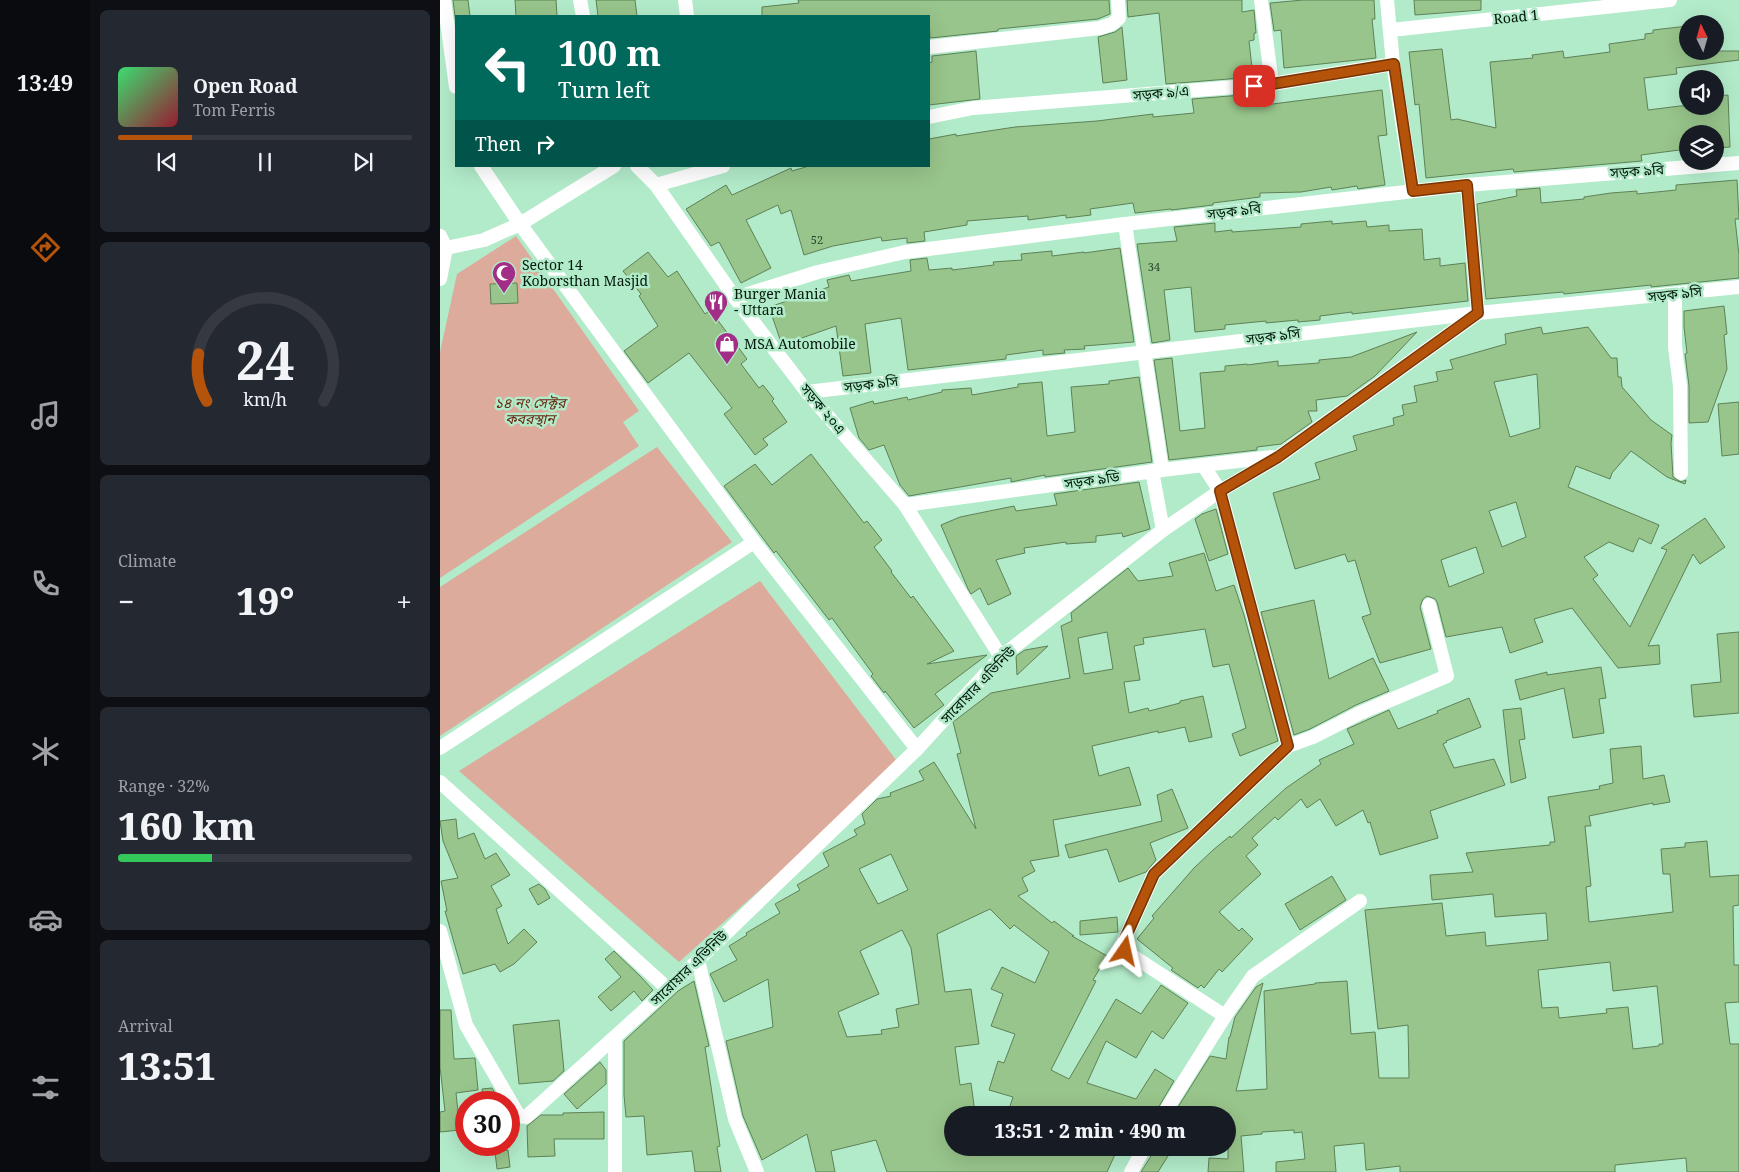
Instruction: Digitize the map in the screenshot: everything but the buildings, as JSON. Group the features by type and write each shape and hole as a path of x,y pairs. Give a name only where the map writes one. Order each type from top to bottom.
{"street":[{"path":"444,0 446,62 455,84"},
{"path":"580,0 583,15"},
{"path":"685,0 687,15"},
{"path":"930,46 1100,28 1112,24 1120,18 1118,0"},
{"path":"1261,0 1272,84"},
{"path":"1387,0 1394,64 1413,191"},
{"name":"Road 1","path":"1390,30 1670,0"},
{"name":"সড়ক ৯/এ","path":"930,117 973,108 1272,84 1394,64"},
{"name":"সড়ক ৯বি","path":"735,298 818,272 905,252 1125,224 1467,185 1739,163"},
{"path":"482,167 520,224 754,542 917,749"},
{"path":"440,279 443,250 484,240 520,224 612,167"},
{"name":"সড়ক ২০এ","path":"638,167 656,185 735,298 807,392 906,505 1001,656"},
{"path":"656,185 719,167"},
{"path":"1467,185 1478,313"},
{"path":"1125,224 1144,351 1163,530"},
{"name":"সড়ক ৯সি","path":"807,392 1478,313 1739,287"},
{"path":"1675,294 1675,347 1680,386 1681,474"},
{"name":"সারোয়ার এভিনিউ","path":"440,931 466,1025 520,1116 526,1117 615,1038 698,960 917,749 1001,656 1163,530 1220,491 1278,457 1478,313"},
{"name":"সড়ক ৯ডি","path":"906,505 1203,465 1278,457"},
{"path":"1203,465 1220,491 1288,746"},
{"path":"440,748 754,542"},
{"path":"1225,1016 1125,951 1123,943 1154,874 1288,746 1313,737 1360,713 1446,676 1428,605"},
{"path":"440,782 668,988"},
{"path":"1169,1106 1225,1016 1253,976 1360,902"},
{"path":"698,960 735,1119 757,1172"},
{"path":"614,1172 615,1038"},
{"path":"1131,1172 1140,1156"}],"green space":[{"name":"১৪ নং সেক্টর কবরস্থান","path":"516,236 639,411 623,422 639,446 440,578 440,352 457,274"},
{"path":"657,447 732,542 440,736 440,587"},
{"path":"760,581 900,765 679,962 459,771"}],"place":[{"name":"Sector 14 Koborsthan Masjid","path":"504,294"},
{"name":"Burger Mania - Uttara","path":"716,323"},
{"name":"MSA Automobile","path":"727,365"}],"route":[{"path":"1125,951 1123,943 1154,874 1288,746 1220,491 1278,457 1478,313 1467,185 1413,191 1394,64 1254,86"}]}
